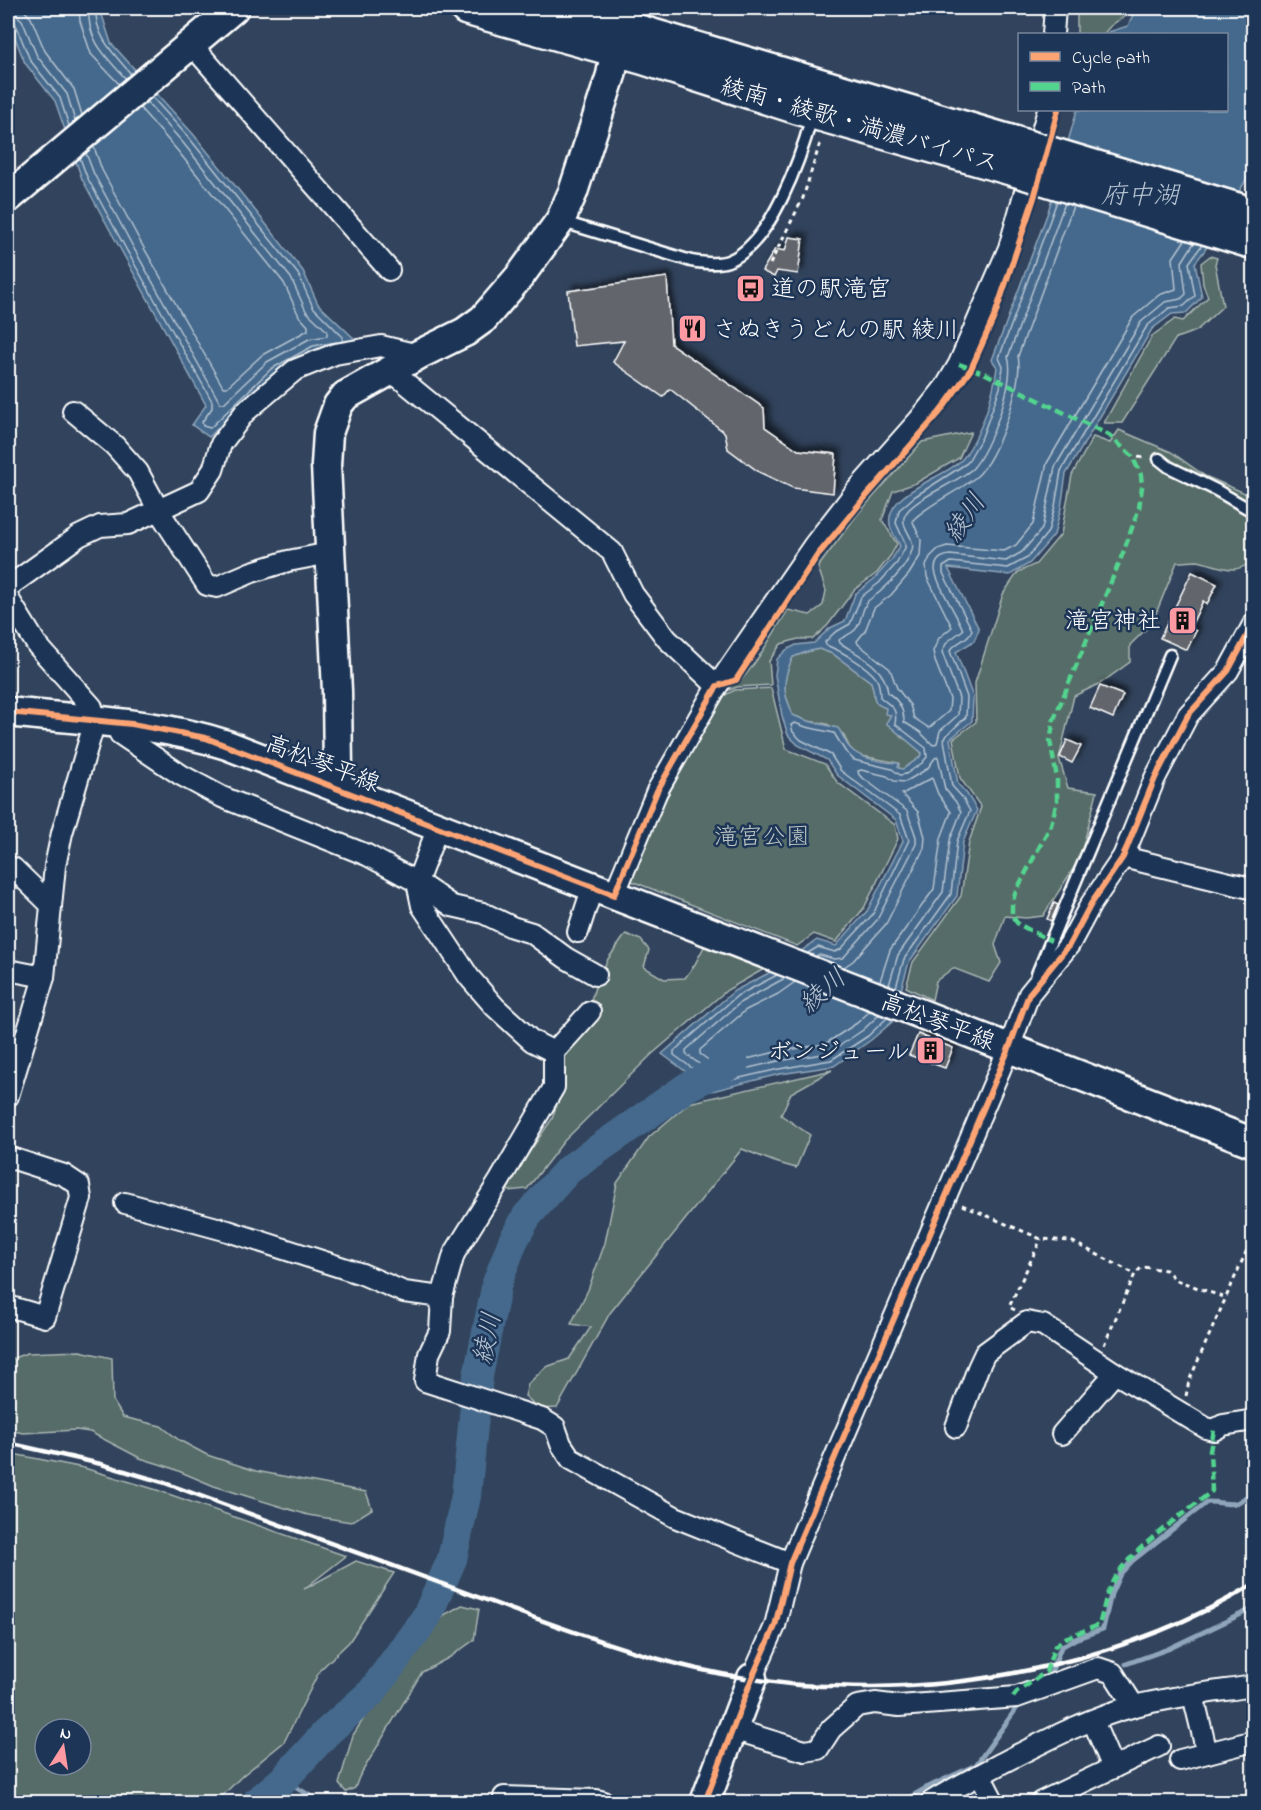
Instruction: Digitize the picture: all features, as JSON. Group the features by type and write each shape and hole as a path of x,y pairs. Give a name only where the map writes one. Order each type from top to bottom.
{"highway":[{"name":"綾南・綾歌・満濃バイパス","path":"467,8 620,28"},
{"name":"綾南・綾歌・満濃バイパス","path":"558,8 620,28 818,106 1254,215"},
{"name":"綾南・綾歌・満濃バイパス","path":"1014,156 1254,242"}],"street":[{"path":"8,198 234,8"},
{"path":"1053,33 1055,8"},
{"path":"336,787 338,771 337,703 326,465 328,433 332,417 345,396 418,355 465,332 483,319 520,276 560,221 573,192 608,86 620,28"},
{"path":"191,44 389,270"},
{"path":"578,932 717,686 814,545 856,491 919,420 946,386 959,364 1009,248 1048,111"},
{"path":"8,587 79,536 100,526 128,524 199,491 213,470 221,444 245,412 295,370 335,354 381,346 418,355"},
{"path":"390,370 612,552 633,594 660,630 717,686"},
{"path":"74,411 114,445 138,472 159,511 207,585 218,587 252,572 288,561 330,553"},
{"path":"8,598 37,645 105,722 181,776 242,805 367,855 417,882 452,906 483,913 512,927 532,933 566,958 596,975"},
{"path":"705,1803 752,1678 775,1626 790,1563 1009,1048 1029,994 1069,945 1090,904 1123,857 1155,778 1188,715 1228,671 1254,623"},
{"name":"高松琴平線","path":"8,712 159,728 206,738 1254,1143"},
{"path":"9,1085 44,977 55,866 62,833 105,722"},
{"path":"438,827 417,882 422,906 469,977 495,1007 532,1041 554,1052"},
{"path":"1123,857 1254,889"},
{"path":"13,868 51,905"},
{"path":"8,970 44,977"},
{"path":"590,1012 554,1052 554,1087 454,1254 442,1297 440,1331 429,1354 425,1381 542,1419 555,1427 571,1459 675,1517 790,1563"},
{"path":"8,1157 64,1174 79,1185 81,1198 45,1317 8,1306"},
{"path":"125,1203 228,1231 362,1274 404,1292 442,1297"},
{"path":"956,1427 985,1353 1027,1322 1043,1325 1115,1373 1206,1428 1214,1430 1223,1425 1254,1420"},
{"path":"1062,1434 1115,1373"},
{"path":"732,1730 805,1751 818,1749 831,1729 857,1706 875,1703 899,1706 1023,1695 1098,1668 1113,1673 1134,1706"},
{"path":"932,1803 1044,1742 1134,1706 1254,1686"},
{"path":"1193,1695 1207,1753"},
{"path":"1094,1721 1113,1768"},
{"path":"1180,1760 1254,1741"},
{"path":"1041,1803 1159,1746"},
{"path":"980,1775 994,1803"},
{"path":"504,1797 597,1800 604,1803"}],"lane":[{"path":"560,221 691,261 725,262 744,252 779,205 818,106"},
{"path":"1159,459 1169,467 1254,512"},
{"path":"1029,994 1170,655"}],"path":[{"path":"770,264 803,198 818,106"},
{"path":"944,1197 1041,1239 1071,1241 1135,1274"},
{"path":"1181,1414 1190,1381 1254,1234"},
{"path":"1034,1323 1030,1318 1009,1307 1041,1239"},
{"path":"1097,1361 1135,1274 1142,1267 1166,1270 1176,1280 1226,1298"}],"green space":[{"path":"1077,8 1133,8 1127,15 1111,25 1105,33 1077,33"},
{"path":"1210,256 1217,258 1215,264 1223,306 1196,331 1176,338 1122,423 1104,423 1152,336 1175,319 1183,321 1208,297 1203,284 1201,263"},
{"path":"1119,430 1171,452 1205,476 1245,493 1253,504 1253,560 1239,568 1232,569 1197,561 1177,562 1152,623 1130,645 1130,662 1101,683 1074,696 1059,758 1068,788 1097,792 1080,858 1043,916 1026,918 1005,916 995,945 1001,963 989,982 953,968 936,981 932,1000 906,987 913,962 961,896 969,842 981,807 960,778 953,739 976,722 975,683 1003,594 1018,572 1036,564 1061,534 1072,475 1093,437 1110,443"},
{"path":"971,432 959,458 916,483 893,491 882,520 897,544 891,555 877,573 854,590 828,625 813,639 798,639 781,644 769,661 771,685 737,687 724,692 741,680 750,670 788,610 810,615 823,605 826,591 818,567 857,515 922,442"},
{"path":"819,649 833,654 871,682 875,701 886,708 901,737 911,742 922,753 919,758 903,769 898,768 899,763 857,755 850,748 843,734 827,724 808,721 792,715 785,686 793,657"},
{"name":"滝宮公園","path":"771,688 786,749 825,764 837,782 895,825 898,839 864,908 836,942 814,934 797,946 629,880 660,810 721,697 735,690"},
{"path":"626,934 641,940 649,950 644,967 664,979 685,978 705,945 764,969 727,990 651,1055 564,1141 527,1189 508,1191 509,1182 552,1119 563,1086 563,1057 590,1003 608,959"},
{"path":"832,1070 791,1093 781,1115 810,1135 796,1168 742,1149 610,1313 557,1408 540,1409 525,1396 528,1384 546,1367 569,1359 591,1327 571,1324 588,1290 605,1243 617,1183 649,1137 689,1103"},
{"path":"80,1351 112,1358 113,1401 123,1417 161,1426 179,1440 207,1455 256,1471 366,1492 372,1509 351,1522 308,1515 214,1486 169,1467 140,1458 90,1432 76,1430 23,1433 8,1430 8,1360 27,1353"},
{"path":"8,1453 84,1468 157,1490 346,1556 304,1589 356,1561 394,1573 349,1642 320,1670 284,1742 242,1776 217,1801 8,1802"},
{"path":"462,1605 479,1609 474,1640 450,1657 422,1672 359,1777 355,1788 346,1792 339,1784 353,1735 381,1692 444,1615"}],"water":[{"path":"8,8 102,8 111,43 194,135 258,214 303,271 318,304 361,345 315,351 274,374 209,437 192,425 206,405 82,179 55,101 25,63 8,20"},
{"name":"府中湖","path":"1136,8 1253,8 1253,168 1195,263 1202,297 1186,313 1172,314 1152,329 1066,474 1054,535 1030,563 1010,575 948,568 979,629 974,641 956,652 973,697 972,721 950,739 958,784 977,810 963,842 957,896 909,962 892,1022 834,1066 780,1074 712,1091 662,1054 734,991 767,974 817,940 836,946 867,911 903,841 896,820 837,775 827,760 798,745 788,735 782,716 775,675 777,659 786,650 796,645 814,643 830,628 845,621 855,594 874,579 900,546 890,525 891,513 897,503 919,486 956,465 970,447 986,414 993,390 997,367 992,360 1048,212 1077,111 1228,111 1228,33 1109,32 1128,26","holes":["819,649 833,654 871,682 875,701 886,708 885,714 891,715 886,723 922,753 919,758 903,769 898,768 899,763 866,758 854,752 838,728 792,715 786,696 785,681 793,657"]}],"building":[{"path":"789,237 803,239 798,274 777,271 774,277 762,271 775,249 785,251"},
{"path":"667,277 671,344 764,408 765,427 798,450 836,454 833,493 793,488 759,472 728,449 725,433 670,389 663,397 613,362 624,341 574,346 568,291"},
{"path":"1192,572 1217,584 1207,604 1203,601 1190,628 1196,631 1187,650 1160,638"},
{"path":"1100,686 1123,695 1113,718 1090,708"},
{"path":"1067,740 1081,746 1072,763 1060,757"},
{"path":"1054,903 1058,905 1051,921 1047,919"},
{"name":"ボンジュール","path":"918,1034 953,1048 945,1068 909,1055"}],"waterway":[{"name":"綾川","path":"257,1802 283,1780 326,1733 372,1692 427,1616 452,1559 466,1496 478,1376 497,1283 513,1241 527,1216 568,1170 687,1087 734,1063"},
{"path":"1046,1678 1050,1675 1061,1647 1075,1639 1103,1629 1111,1594 1120,1574 1132,1561 1207,1502 1236,1503 1254,1490"},
{"path":"1126,1664 1168,1649 1254,1608"},
{"path":"902,1802 976,1765 1021,1702"},
{"path":"283,1780 314,1798 314,1802"}],"railway":[{"path":"8,1443 101,1464 162,1482 533,1617 648,1656 718,1673 796,1685 888,1687 942,1683 997,1676 1052,1665 1157,1632 1207,1610 1254,1584"}],"marked path":[{"path":"959,364 986,374 1109,435 1132,456 1141,475 1139,508 1123,553 1054,719 1050,741 1057,778 1057,801 1051,825 1015,893 1012,906 1012,916 1018,924 1051,941"},
{"path":"1013,1697 1046,1672 1055,1646 1065,1638 1099,1625 1111,1585 1128,1561 1156,1535 1212,1491 1210,1451 1214,1430"}],"cycle path":[{"path":"8,712 132,724 206,738 614,895 657,791 717,686 736,680 817,556 940,412 971,369 995,315 1034,198 1058,111"},
{"path":"705,1802 752,1678 775,1626 790,1563 1009,1048 1029,994 1069,945 1091,904 1123,857 1155,778 1188,715 1228,671 1254,623"}],"place":[{"name":"道の駅滝宮","path":"750,288"},
{"name":"さぬきうどんの駅 綾川","path":"692,329"},
{"name":"滝宮神社","path":"1182,620"},
{"name":"ボンジュール","path":"931,1051"}]}
